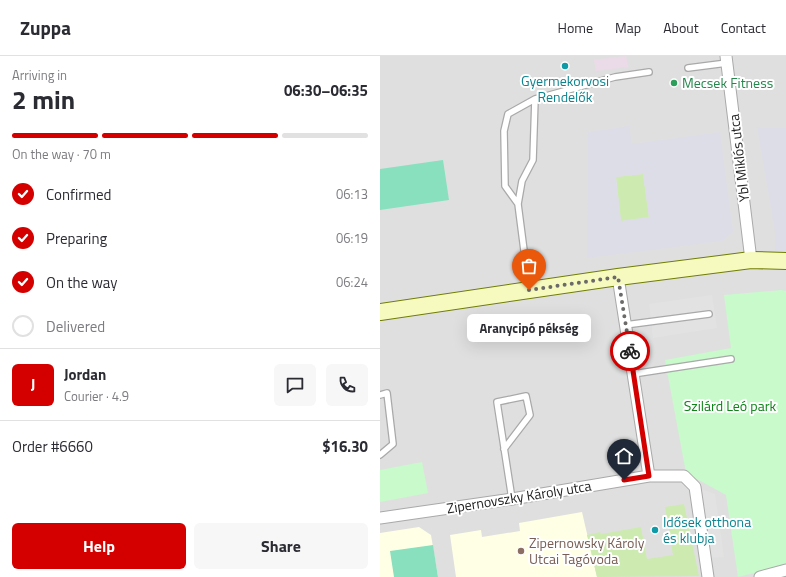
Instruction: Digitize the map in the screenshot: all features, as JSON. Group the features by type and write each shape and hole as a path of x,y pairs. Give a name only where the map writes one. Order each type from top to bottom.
{"street":[{"name":"Ybl Miklós utca","path":"727,60 751,260"},
{"path":"380,312 618,277 751,260 786,261"},
{"path":"618,277 649,476"},
{"name":"Zipernovszky Károly utca","path":"380,518 512,499 649,476 684,476 695,487 708,577"},
{"path":"760,577 786,570"}],"lane":[{"path":"688,68 727,60"},
{"path":"518,204 505,186 504,131 508,114 536,100 615,77 650,72"},
{"path":"529,290 518,204 522,180 533,160 536,100"},
{"path":"625,325 709,314"},
{"path":"633,374 731,359"},
{"path":"380,395 387,393 393,444 380,455"},
{"path":"504,449 530,415 526,396 497,402 504,449 512,499"}],"shaded area":[{"path":"380,56 786,56 786,577 380,577"},
{"path":"626,56 628,67 596,71 594,60"},
{"path":"629,126 632,144 720,132 733,232 722,241 587,258 588,132","holes":["643,174 649,217 621,221 616,177"]},
{"path":"757,127 786,128 786,253 775,252 775,231"},
{"path":"712,295 717,328 653,338 649,304"},
{"path":"695,487 715,494 724,557 705,558"},
{"name":"Zipernowsky Károly Utcai Tagóvoda","path":"582,512 597,577 456,577 450,535 481,530 482,537 520,531 519,523"},
{"path":"419,527 431,535 438,577 380,577 380,533"}],"green space":[{"path":"443,160 449,200 380,210 380,169"},
{"path":"643,174 649,218 621,221 616,177"},
{"name":"Szilárd Leó park","path":"782,290 786,291 786,565 738,577 726,495 686,473 665,360 731,348 724,295"},
{"path":"422,462 428,493 380,502 380,470"},
{"path":"684,504 699,576 597,577 587,535 641,527 647,559 673,555 665,507"},
{"path":"433,545 438,577 394,577 390,551"}],"way so far":[{"path":"529,290 618,277 630,351"}],"place":[{"name":"Gyermekorvosi Rendelők","path":"565,66"},
{"name":"Mecsek Fitness","path":"674,83"},
{"name":"Aranycipó pékség","path":"529,290"},
{"name":"Idősek otthona és klubja","path":"655,530"},
{"name":"Zipernowsky Károly Utcai Tagóvoda","path":"521,551"}],"route":[{"path":"624,480 649,476 630,351"}]}
